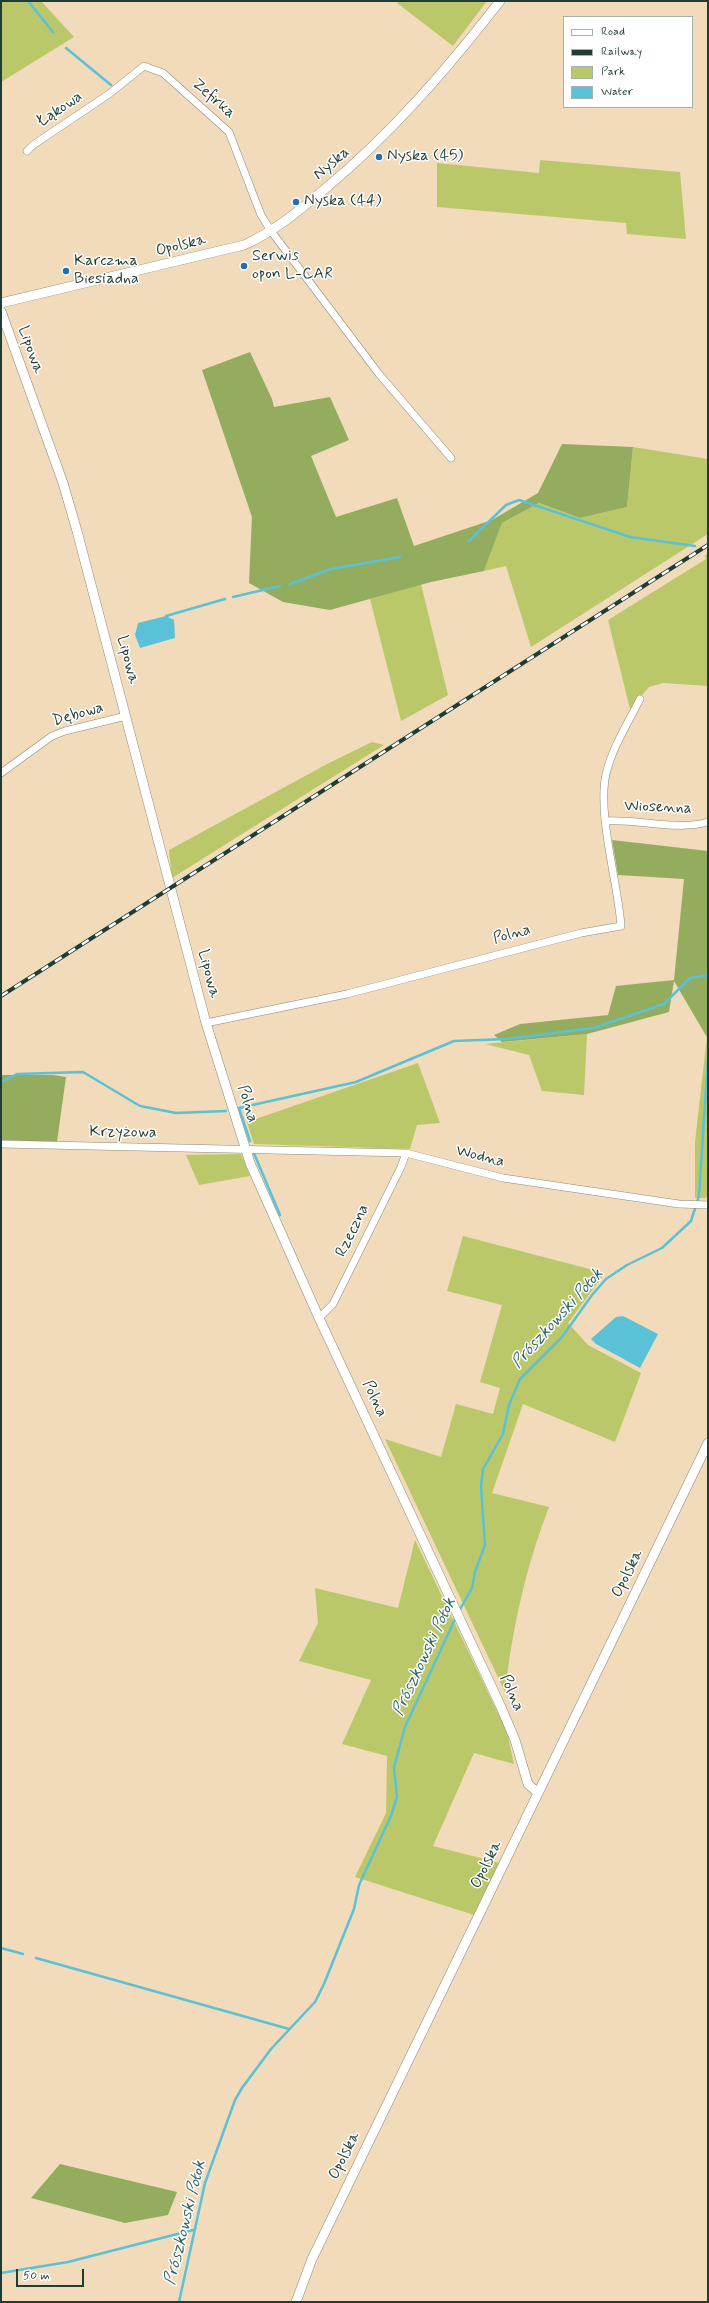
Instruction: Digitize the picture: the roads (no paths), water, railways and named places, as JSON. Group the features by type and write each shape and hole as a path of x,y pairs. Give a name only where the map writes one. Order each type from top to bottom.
{"street":[{"name":"Nyska","path":"271,232 319,194 381,140 447,65 500,1"},
{"name":"Zefirka","path":"109,94 144,66 163,73 229,132 261,215 271,232"},
{"name":"Łąkowa","path":"27,151 33,145 109,94"},
{"name":"Opolska","path":"1,304 244,245 271,232"},
{"path":"271,232 379,374 451,458"},
{"name":"Lipowa","path":"1,311 63,483 126,716 206,1023"},
{"name":"Polna","path":"538,1793 528,1784 515,1740 454,1604 263,1194 245,1148 206,1023 346,994 566,936 621,926 606,821 604,785 610,759 640,699"},
{"name":"Dębowa","path":"1,773 52,736 65,731 126,716"},
{"name":"Wiosenna","path":"606,821 621,820 683,824 699,824 708,822"},
{"name":"Krzyżowa","path":"1,1144 245,1148"},
{"name":"Wodna","path":"245,1148 406,1153 503,1178 689,1205 707,1205"},
{"name":"Rzeczna","path":"320,1318 333,1304 401,1167 406,1153"},
{"name":"Opolska","path":"296,2302 312,2259 708,1443"}],"water":[{"path":"166,616 174,620 175,638 140,648 135,635 138,623"},
{"path":"623,1316 658,1334 640,1368 596,1344 591,1339 616,1317"}],"waterway":[{"path":"28,1 53,32"},
{"path":"66,48 111,85"},
{"path":"469,541 506,505 519,500 630,537 695,546"},
{"path":"290,584 331,569 400,557"},
{"path":"233,597 280,586"},
{"path":"166,616 225,599"},
{"path":"250,1141 239,1108 356,1082 454,1041 506,1039 594,1028 664,1004 690,978 708,975"},
{"name":"Prószkowski Potok","path":"459,1611 472,1588 475,1572 485,1545 481,1486 483,1469 503,1434 509,1405 520,1379 562,1337 592,1295 606,1279 627,1265 662,1248 691,1221 699,1196 708,1058"},
{"path":"1,1082 17,1074 83,1072 140,1106 176,1113 226,1111"},
{"path":"253,1151 280,1215"},
{"name":"Prószkowski Potok","path":"179,2302 205,2183 235,2100 242,2088 271,2049 315,2002 324,1984 354,1909 359,1885 391,1816 397,1797 394,1767 405,1727 456,1617"},
{"path":"1,1948 23,1954"},
{"path":"36,1958 289,2029"},
{"path":"1,2273 68,2262 193,2230"}],"railway":[{"path":"1,996 708,545"}],"place":[{"name":"Nyska (45)","path":"379,157"},
{"name":"Nyska (44)","path":"296,202"},
{"name":"Serwis opon L-CAR","path":"244,266"},
{"name":"Karczma Biesiadna","path":"66,271"}]}
